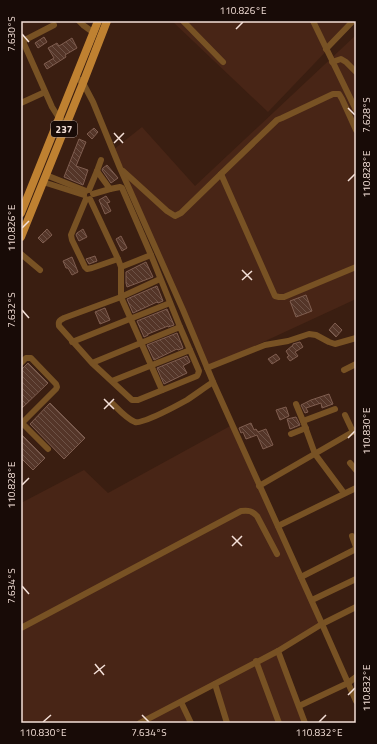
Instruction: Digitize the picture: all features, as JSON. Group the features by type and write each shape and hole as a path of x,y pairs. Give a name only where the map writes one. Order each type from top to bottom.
{"main road":[{"name":"237","path":"21,213 98,21"},
{"name":"237","path":"21,237 107,21"}],"street":[{"path":"79,21 83,26 94,33"},
{"path":"183,21 223,62"},
{"path":"313,21 356,110"},
{"path":"326,49 353,21"},
{"path":"54,25 22,39 23,49 52,107 59,118 67,124"},
{"path":"332,62 341,59 356,72"},
{"path":"76,77 83,83 93,102 213,382 356,701"},
{"path":"21,102 45,92"},
{"path":"120,168 167,211 175,216 181,213 277,120 333,94 339,94 356,130"},
{"path":"101,160 71,235 72,240 87,269 118,259"},
{"path":"97,171 110,189"},
{"path":"221,174 275,296 284,297 356,267"},
{"path":"45,178 88,195 110,189 122,188 199,371 197,376 134,401 131,400 92,363 72,342 58,323 59,320 121,297 160,279"},
{"path":"88,195 118,259 121,267 121,297 162,390"},
{"path":"21,254 40,270"},
{"path":"121,267 150,255"},
{"path":"72,342 170,303"},
{"path":"92,363 180,327"},
{"path":"207,368 268,344 288,341 309,334 316,335 335,344 356,338"},
{"path":"112,382 190,350"},
{"path":"21,362 26,358 31,358 56,384 57,387 22,422 48,449"},
{"path":"344,370 356,364"},
{"path":"113,404 130,419 135,422 139,422 156,416 186,401 213,382"},
{"path":"296,404 315,454 344,493"},
{"path":"303,421 335,409"},
{"path":"259,486 355,431 345,415"},
{"path":"291,434 306,428"},
{"path":"350,463 356,470"},
{"path":"278,526 356,488"},
{"path":"21,628 241,511 248,510 257,516 277,554"},
{"path":"301,577 356,548 352,536"},
{"path":"312,600 356,579"},
{"path":"140,723 153,720 181,702 256,661 278,651 322,624 356,607"},
{"path":"278,651 305,723"},
{"path":"256,661 279,723"},
{"path":"298,706 348,683 356,677"},
{"path":"215,684 227,723"},
{"path":"181,702 190,723"}],"shaded area":[{"path":"172,21 355,21 268,112"},
{"path":"356,35 356,299 207,368 113,150 142,127 195,186"},
{"path":"232,425 322,624 278,651 304,723 227,723 215,684 181,702 192,723 21,723 21,503 84,470 108,493"}],"building":[{"path":"44,37 47,42 38,48 35,43"},
{"path":"72,38 77,48 47,69 44,64 54,58 48,48 57,43 59,46"},
{"path":"94,128 98,132 92,139 87,134"},
{"path":"79,139 86,142 76,166 88,170 83,185 64,177"},
{"path":"107,165 118,178 111,183 102,170"},
{"path":"106,196 110,202 107,203 111,211 105,214 99,200"},
{"path":"47,229 52,235 43,243 38,238"},
{"path":"83,229 87,237 79,241 76,235"},
{"path":"121,236 127,248 122,251 116,239"},
{"path":"95,256 97,261 89,264 86,259"},
{"path":"72,257 78,272 72,275 68,268 66,268 63,261"},
{"path":"146,262 153,277 127,287 126,272"},
{"path":"157,286 163,301 157,302 133,313 127,299"},
{"path":"306,295 312,311 296,317 290,301"},
{"path":"105,308 110,320 100,324 95,312"},
{"path":"167,309 174,325 148,334 144,337 137,321"},
{"path":"335,323 342,330 336,337 329,330"},
{"path":"177,333 183,348 177,349 154,360 147,345"},
{"path":"300,342 303,347 295,352 298,356 290,361 287,357 289,356 286,351 293,344"},
{"path":"276,354 280,359 272,364 268,359"},
{"path":"187,356 190,362 183,366 187,373 164,384 157,368"},
{"path":"28,363 48,383 21,409 21,370"},
{"path":"329,394 333,404 322,408 321,403 306,408 308,412 305,413 301,405"},
{"path":"50,403 85,438 64,459 30,424"},
{"path":"286,407 289,416 280,420 276,410"},
{"path":"296,417 300,425 290,429 287,419"},
{"path":"251,423 254,430 256,429 258,432 266,429 273,445 263,449 257,435 246,439 243,432 241,433 239,428"},
{"path":"21,434 45,458 33,470 21,458"}]}
